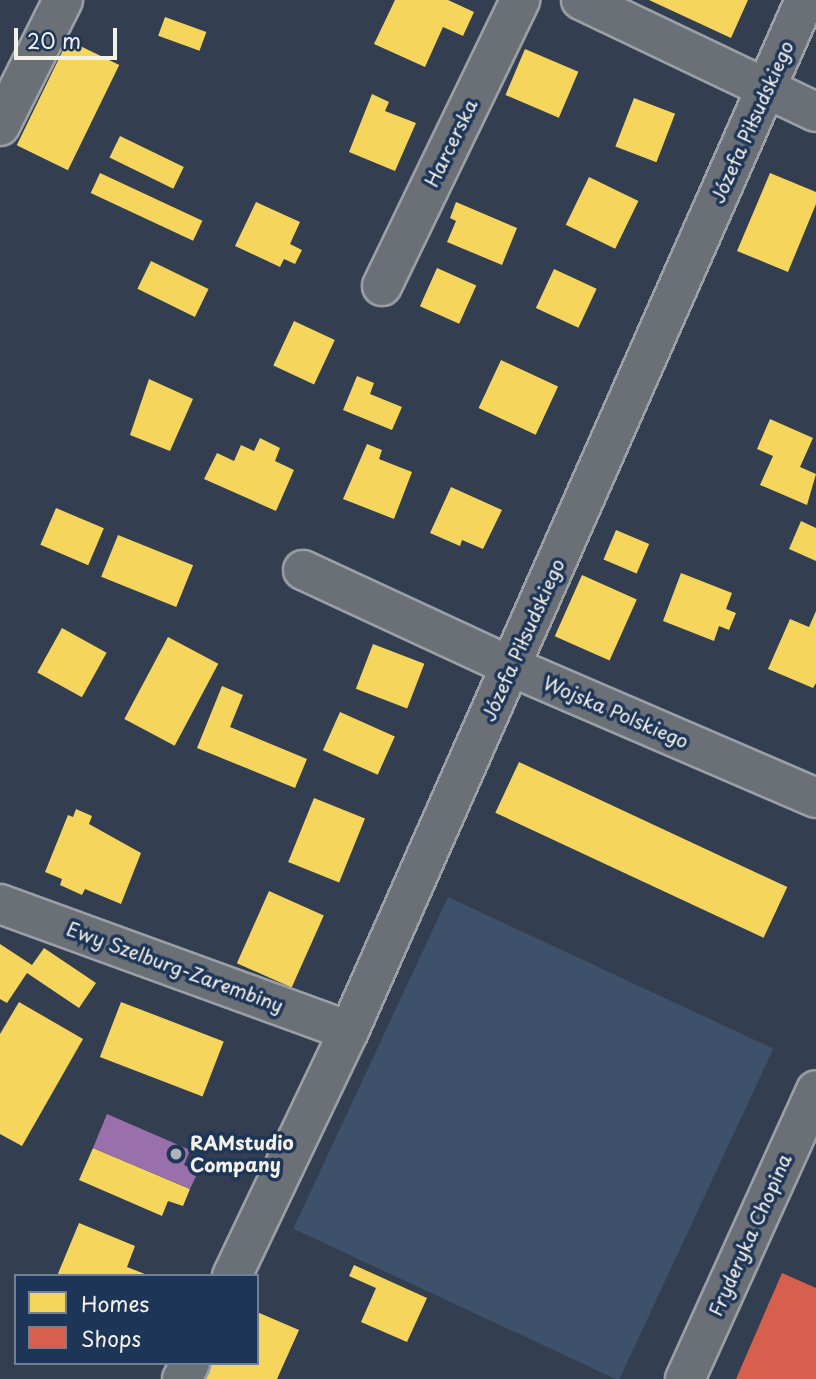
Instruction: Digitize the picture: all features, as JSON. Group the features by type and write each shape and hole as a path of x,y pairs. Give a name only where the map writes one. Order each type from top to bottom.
{"street":[{"path":"0,126 63,0"},
{"name":"Harcerska","path":"382,286 520,0"},
{"path":"581,0 816,112"},
{"name":"Józefa Piłsudskiego","path":"233,1274 349,1031 805,0"},
{"name":"Wojska Polskiego","path":"303,570 512,667 816,798"},
{"name":"Ewy Szelburg-Zarembiny","path":"0,904 349,1031"},
{"name":"Fryderyka Chopina","path":"685,1379 816,1090"}],"shaded area":[{"path":"448,897 773,1049 619,1379 293,1229"}],"building: Homes":[{"path":"395,0 448,0 474,12 463,36 443,27 425,67 374,44"},
{"path":"649,0 748,0 731,38"},
{"path":"165,17 206,32 200,51 158,36"},
{"path":"68,40 119,65 68,170 17,145"},
{"path":"525,49 578,72 559,118 505,95"},
{"path":"372,94 389,102 385,111 416,123 395,171 349,152"},
{"path":"634,98 675,114 656,162 615,147"},
{"path":"120,136 184,167 173,189 109,158"},
{"path":"100,173 202,221 193,241 91,193"},
{"path":"770,173 816,192 816,204 788,272 737,251"},
{"path":"589,177 638,201 615,249 566,225"},
{"path":"256,202 300,222 290,244 302,250 295,264 284,259 280,267 235,246"},
{"path":"456,202 517,228 502,265 447,242 456,221 450,218"},
{"path":"151,261 209,289 195,317 137,289"},
{"path":"437,268 476,285 459,324 420,306"},
{"path":"554,269 597,289 578,328 536,308"},
{"path":"294,321 335,340 314,384 273,365"},
{"path":"501,360 558,387 536,435 479,408"},
{"path":"357,376 374,383 370,394 402,407 392,430 343,410"},
{"path":"149,379 193,399 170,451 130,435"},
{"path":"770,419 813,438 800,467 816,474 807,505 760,485 773,456 757,449"},
{"path":"260,438 280,448 275,461 294,470 276,511 204,479 217,453 234,461 241,445 254,451"},
{"path":"367,444 382,450 379,459 412,472 394,519 343,499"},
{"path":"451,487 502,510 483,549 462,540 460,546 430,533"},
{"path":"56,508 104,528 88,565 40,545"},
{"path":"801,521 816,528 816,561 789,549"},
{"path":"616,530 649,544 637,574 603,559"},
{"path":"118,535 193,565 176,607 101,577"},
{"path":"681,573 732,593 726,609 736,613 729,630 719,626 714,641 663,621"},
{"path":"582,575 637,599 610,661 555,636"},
{"path":"816,611 816,683 813,688 768,669 790,619 809,627"},
{"path":"62,628 107,653 82,697 37,673"},
{"path":"168,637 218,664 175,746 124,719"},
{"path":"373,644 424,664 407,709 356,689"},
{"path":"222,686 243,695 230,727 307,759 295,788 197,748"},
{"path":"340,712 395,736 378,775 323,750"},
{"path":"519,762 787,887 764,938 495,813"},
{"path":"314,798 365,819 339,883 288,862"},
{"path":"76,809 92,816 89,824 141,853 121,904 85,889 82,895 60,885 62,879 45,872 68,815 73,817"},
{"path":"269,891 324,915 292,988 237,963"},
{"path":"0,944 32,965 44,948 96,983 79,1008 27,973 7,1003 0,999"},
{"path":"19,1002 83,1039 22,1146 0,1134 0,1034"},
{"path":"121,1002 224,1041 203,1097 100,1057"},
{"path":"93,1148 190,1189 183,1206 168,1201 162,1216 79,1180"},
{"path":"79,1223 135,1246 127,1267 145,1274 58,1274"},
{"path":"354,1265 427,1298 407,1342 361,1322 376,1288 349,1276"},
{"path":"259,1313 299,1330 277,1379 205,1379 211,1365 259,1365"}],"building: Shops":[{"path":"782,1273 816,1288 816,1379 736,1379"}],"building: Offices":[{"path":"107,1114 190,1150 184,1165 198,1172 190,1189 93,1148"}],"place":[{"name":"RAMstudio Company","path":"176,1154"}]}
